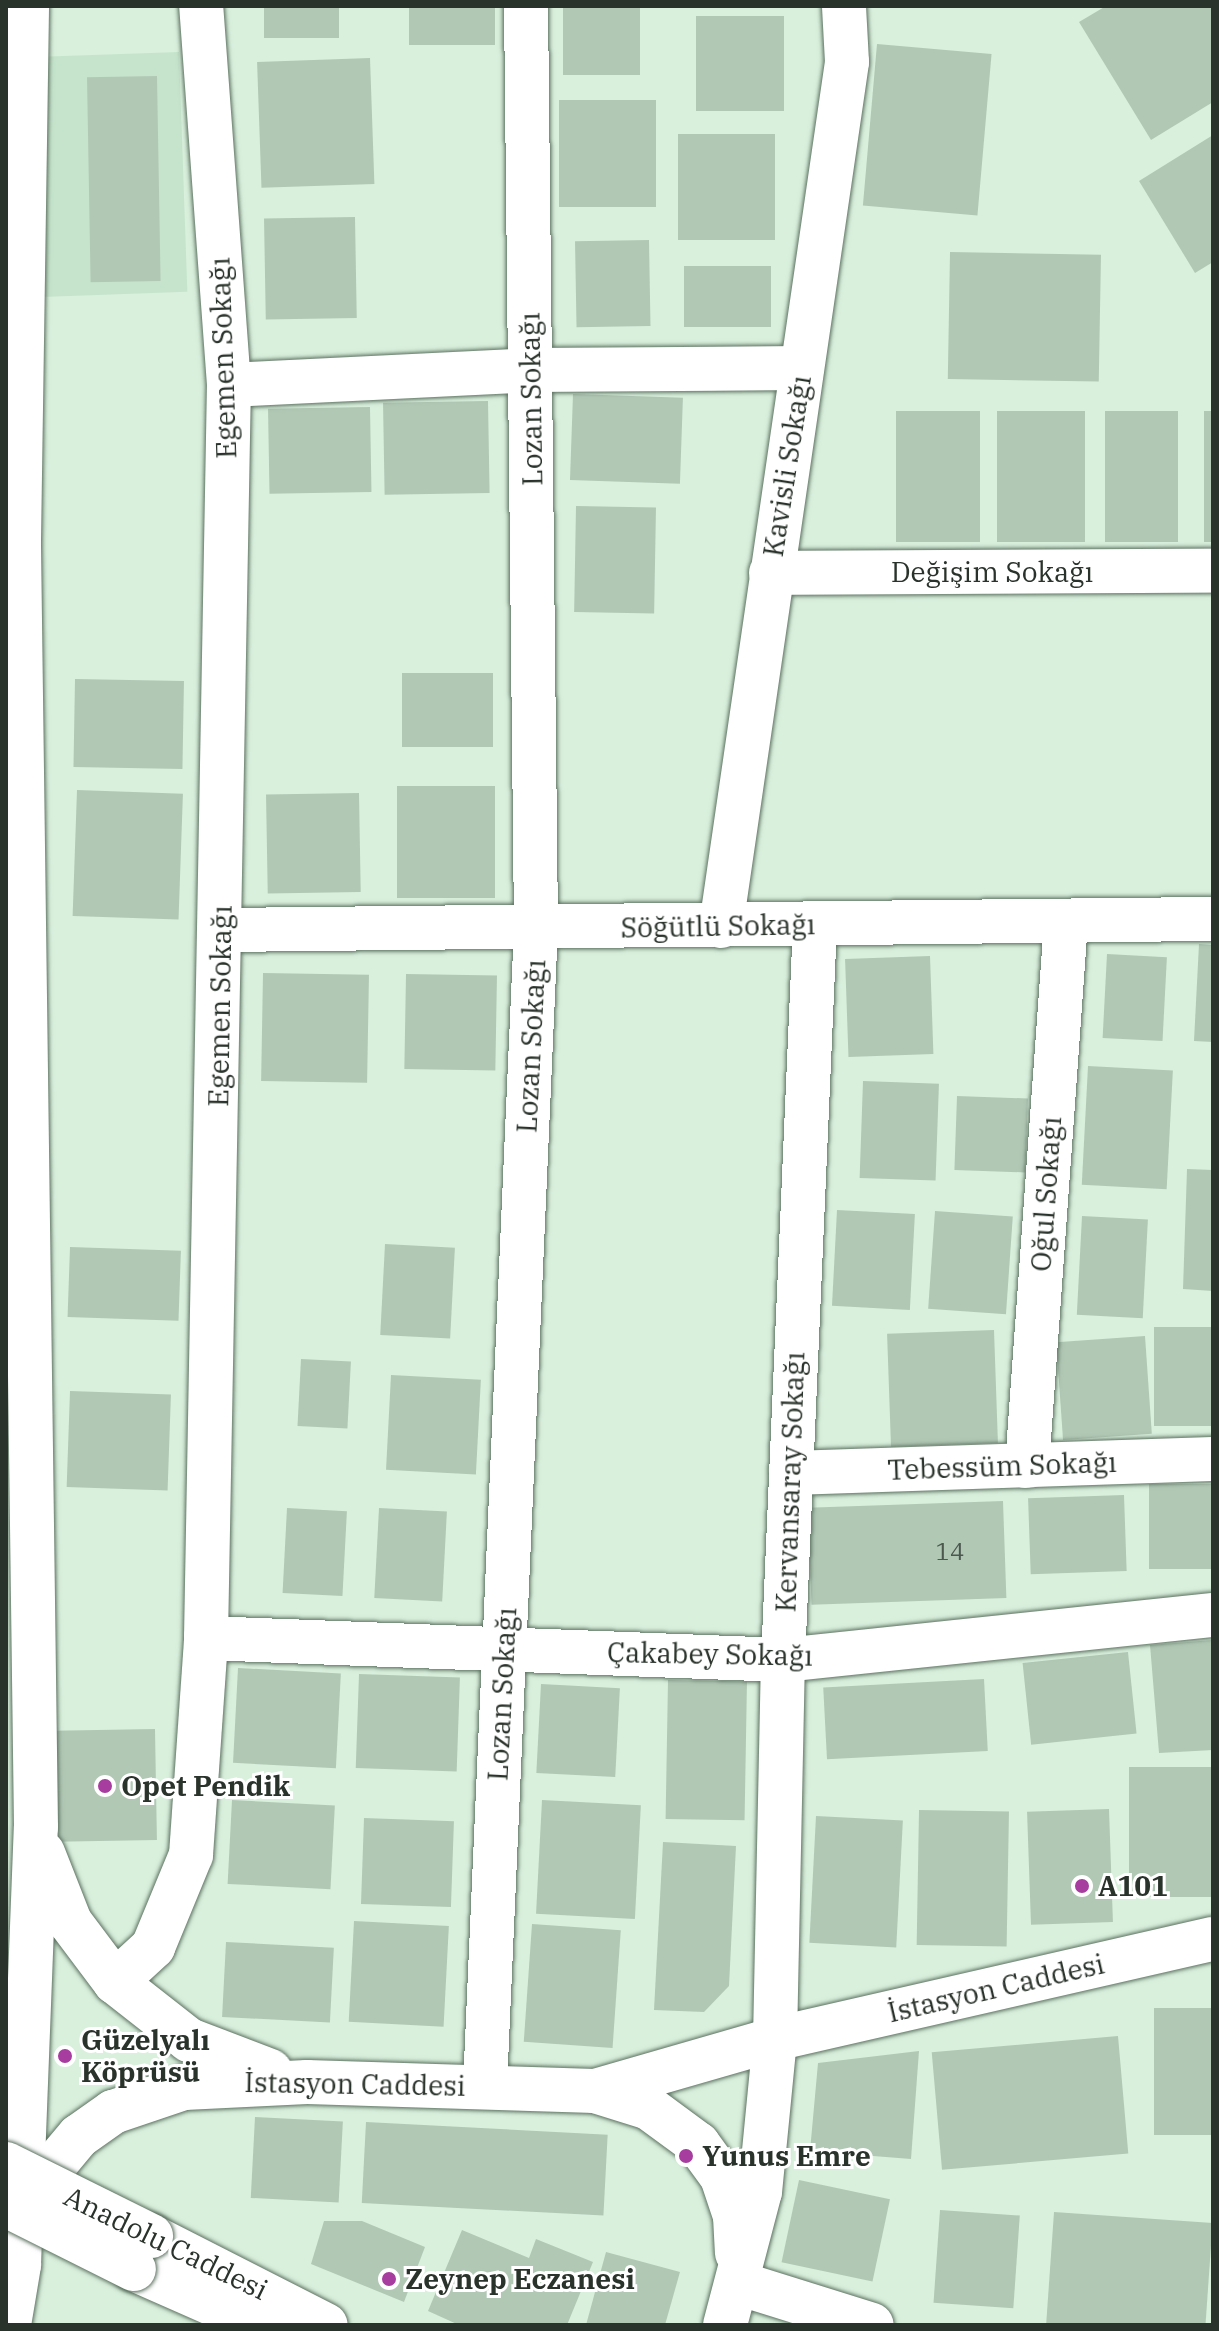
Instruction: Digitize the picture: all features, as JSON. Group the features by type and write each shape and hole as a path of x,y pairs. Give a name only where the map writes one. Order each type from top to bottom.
{"main road":[{"path":"9,2325 19,2265 36,1827 19,557 27,6"},
{"name":"Egemen Sokağı","path":"115,1982 153,1947 191,1855 206,1638 222,930 229,385 201,6"},
{"name":"Lozan Sokağı","path":"485,2086 536,927 526,6"},
{"name":"Kavisli Sokağı","path":"721,926 847,62 844,6"},
{"path":"229,385 531,370 802,368"},
{"name":"Değişim Sokağı","path":"771,573 1213,571"},
{"name":"Söğütlü Sokağı","path":"222,930 1213,919"},
{"name":"Oğul Sokağı","path":"1027,1466 1066,922"},
{"name":"Kervansaray Sokağı","path":"725,2325 760,2192 775,2039 783,1660 815,925"},
{"name":"Tebessüm Sokağı","path":"791,1473 1213,1459"},
{"name":"Çakabey Sokağı","path":"206,1638 783,1660 1213,1615"},
{"path":"36,1827 70,1922 115,1982 189,2040 307,2082"},
{"name":"İstasyon Caddesi","path":"595,2091 775,2039 1213,1939"},
{"name":"İstasyon Caddesi","path":"19,2265 57,2162 113,2112 184,2088 307,2082 485,2086 595,2091 649,2108 706,2155 735,2216 738,2283"},
{"name":"Anadolu Caddesi","path":"6,2164 261,2325"},
{"name":"Anadolu Caddesi","path":"6,2205 143,2253 326,2325"},
{"path":"738,2283 872,2325"}],"shaded area":[{"path":"179,52 187,292 42,297 34,57"}],"building":[{"path":"264,6 339,6 339,38 264,38"},
{"path":"409,6 495,6 495,45 409,45"},
{"path":"563,6 640,6 640,75 563,75"},
{"path":"1106,6 1212,6 1213,102 1151,140 1079,22"},
{"path":"696,16 784,16 784,111 696,111"},
{"path":"877,44 992,54 977,215 863,205"},
{"path":"370,58 374,184 261,188 257,62"},
{"path":"157,76 161,281 91,282 87,77"},
{"path":"559,100 656,100 656,207 559,207"},
{"path":"678,134 775,134 775,240 678,240"},
{"path":"1213,135 1213,262 1195,273 1139,181"},
{"path":"355,217 357,318 266,320 264,219"},
{"path":"649,240 651,326 577,327 575,241"},
{"path":"950,252 1101,255 1099,382 948,379"},
{"path":"684,266 771,266 771,327 684,327"},
{"path":"573,394 683,398 680,484 570,480"},
{"path":"488,401 490,493 385,495 383,403"},
{"path":"370,407 371,492 269,494 268,409"},
{"path":"896,411 980,411 980,542 896,542"},
{"path":"997,411 1085,411 1085,542 997,542"},
{"path":"1105,411 1178,411 1178,542 1105,542"},
{"path":"1204,411 1213,411 1213,542 1204,542"},
{"path":"576,506 656,507 654,613 574,612"},
{"path":"402,673 493,673 493,747 402,747"},
{"path":"75,679 184,681 182,769 73,767"},
{"path":"397,786 495,786 495,898 397,898"},
{"path":"77,790 183,794 179,920 73,916"},
{"path":"359,793 361,892 268,894 266,795"},
{"path":"1199,944 1213,945 1213,1042 1194,1041"},
{"path":"1107,954 1167,957 1163,1041 1103,1038"},
{"path":"930,956 933,1054 848,1057 845,959"},
{"path":"263,973 369,975 367,1083 261,1081"},
{"path":"406,974 497,976 495,1071 404,1069"},
{"path":"1088,1066 1173,1070 1167,1189 1082,1185"},
{"path":"863,1081 939,1084 936,1181 860,1178"},
{"path":"957,1096 1028,1098 1025,1172 954,1170"},
{"path":"1187,1169 1213,1170 1213,1291 1183,1289"},
{"path":"837,1210 915,1214 910,1310 832,1306"},
{"path":"935,1211 1013,1216 1006,1314 928,1309"},
{"path":"1082,1216 1148,1219 1143,1318 1077,1315"},
{"path":"385,1244 455,1248 450,1339 380,1335"},
{"path":"70,1247 181,1251 178,1321 68,1317"},
{"path":"1154,1327 1213,1327 1213,1426 1154,1426"},
{"path":"994,1330 998,1443 891,1447 887,1334"},
{"path":"1145,1336 1152,1434 1063,1440 1056,1342"},
{"path":"301,1359 351,1362 347,1429 297,1426"},
{"path":"391,1375 481,1380 476,1475 386,1470"},
{"path":"70,1391 171,1395 168,1490 67,1487"},
{"path":"1149,1484 1213,1484 1213,1569 1149,1569"},
{"path":"1124,1495 1127,1571 1031,1574 1028,1498"},
{"path":"1003,1501 1006,1598 812,1605 808,1508"},
{"path":"287,1508 347,1511 342,1596 283,1593"},
{"path":"379,1508 447,1512 442,1601 374,1598"},
{"path":"1213,1640 1213,1750 1159,1753 1150,1645"},
{"path":"1128,1652 1137,1734 1031,1745 1023,1663"},
{"path":"238,1668 341,1673 336,1768 233,1763"},
{"path":"359,1674 460,1678 457,1771 356,1768"},
{"path":"984,1679 988,1751 827,1759 823,1687"},
{"path":"668,1680 747,1681 745,1820 666,1819"},
{"path":"541,1684 620,1688 615,1777 536,1773"},
{"path":"155,1729 157,1840 56,1842 54,1731"},
{"path":"1129,1767 1213,1767 1213,1897 1129,1897"},
{"path":"232,1800 335,1805 330,1889 228,1884"},
{"path":"542,1800 641,1805 635,1919 536,1914"},
{"path":"1109,1809 1113,1922 1031,1925 1027,1812"},
{"path":"919,1810 1009,1812 1007,1947 917,1945"},
{"path":"816,1816 903,1821 896,1947 809,1943"},
{"path":"364,1818 454,1821 451,1907 361,1904"},
{"path":"663,1842 736,1846 729,1986 704,2012 654,2010"},
{"path":"354,1921 449,1926 444,2027 349,2022"},
{"path":"532,1924 621,1930 613,2048 524,2042"},
{"path":"226,1942 334,1948 330,2023 222,2017"},
{"path":"1154,2008 1213,2008 1213,2135 1154,2135"},
{"path":"1118,2036 1128,2154 942,2170 932,2052"},
{"path":"919,2051 911,2159 810,2151 818,2063"},
{"path":"255,2117 343,2122 339,2202 251,2198"},
{"path":"366,2122 608,2135 603,2216 362,2203"},
{"path":"799,2180 890,2199 873,2282 782,2262"},
{"path":"940,2210 1020,2216 1013,2308 934,2303"},
{"path":"1054,2212 1213,2223 1205,2325 1046,2325"},
{"path":"324,2221 362,2221 425,2247 404,2302 311,2264"},
{"path":"462,2230 529,2258 536,2239 593,2262 567,2325 459,2325 428,2311"},
{"path":"606,2252 680,2272 665,2325 586,2325"}],"place":[{"name":"Opet Pendik","path":"105,1786"},
{"name":"A101","path":"1082,1886"},
{"name":"Güzelyalı Köprüsü","path":"65,2056"},
{"name":"Yunus Emre","path":"686,2156"},
{"name":"Zeynep Eczanesi","path":"389,2279"}]}
